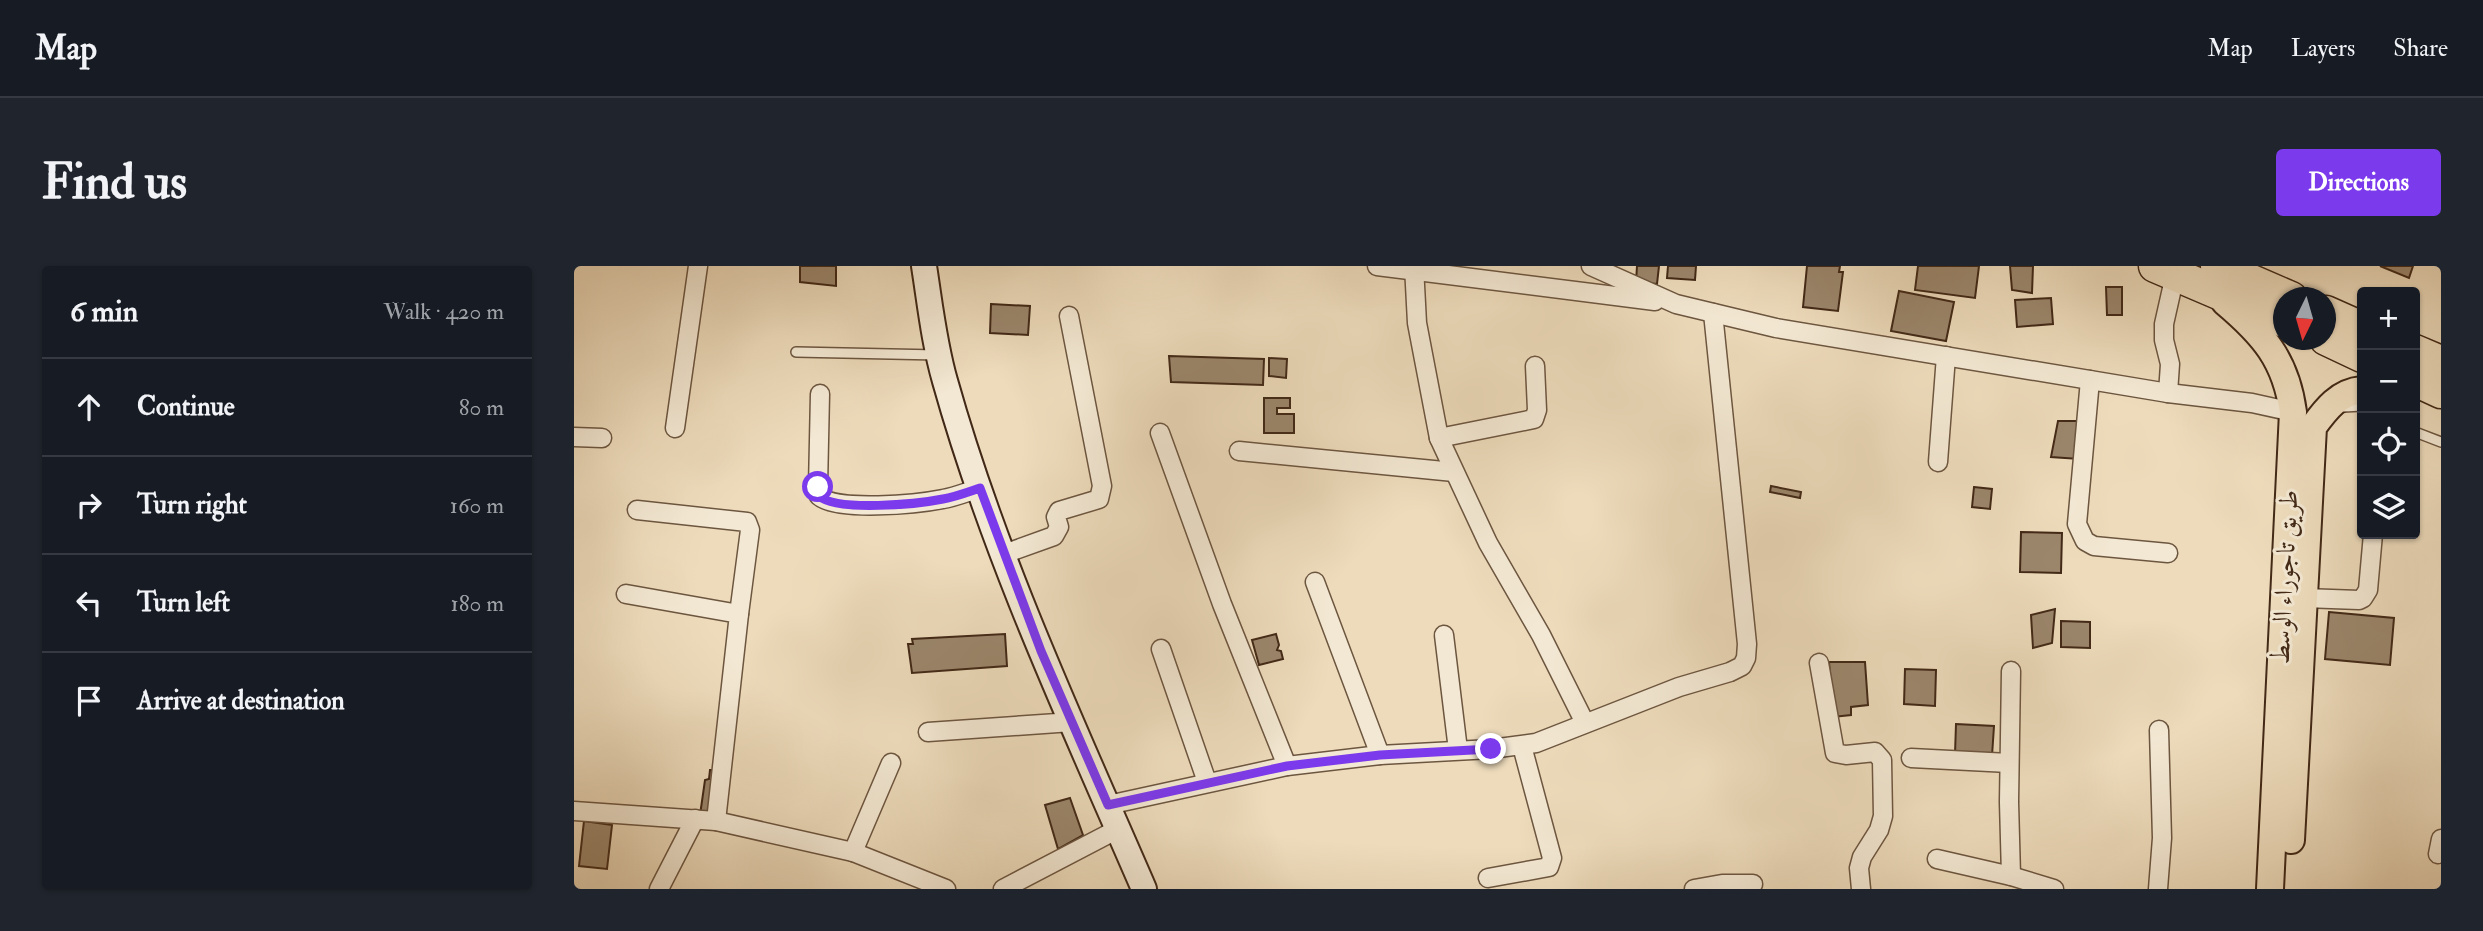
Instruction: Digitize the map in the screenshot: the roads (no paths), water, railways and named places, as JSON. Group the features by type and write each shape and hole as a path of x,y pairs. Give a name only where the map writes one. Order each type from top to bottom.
{"highway":[{"path":"2165,271 2216,279 2273,293"},
{"path":"2216,279 2273,314"},
{"path":"2336,316 2357,326"},
{"path":"2336,344 2357,354"},
{"path":"2420,353 2441,362"},
{"path":"2420,382 2441,392"}],"main road":[{"name":"طريق تاجوراء الوسط","path":"2216,279 2265,341 2283,374 2292,412 2270,889"},
{"path":"2325,410 2343,395 2357,391"},
{"path":"2420,396 2441,401"},
{"name":"طريق تاجوراء الوسط","path":"2288,889 2313,427 2325,410"}],"street":[{"path":"675,428 698,266"},
{"path":"924,266 944,380 980,488 1041,651 1144,889"},
{"path":"1377,266 1413,268 1676,304 1776,328 2168,393 2252,403 2292,412"},
{"path":"1591,266 1676,304"},
{"path":"1413,268 1417,323 1439,438 1488,543 1541,635 1585,723"},
{"path":"2165,271 2164,340 2170,364 2168,393"},
{"path":"1108,805 1287,766 1380,755 1522,746 1559,735 1679,687 1742,666 1746,658 1747,644 1713,313"},
{"path":"1004,555 1051,538 1058,532 1056,514 1059,511 1099,499 1101,495 1102,486 1069,316"},
{"path":"1938,462 1946,356"},
{"path":"1439,438 1534,419 1537,410 1535,366"},
{"path":"2090,380 2077,524 2085,541 2094,546 2168,554"},
{"path":"820,394 818,487 819,496 824,500 836,504 863,506 942,499 980,488"},
{"path":"1160,433 1222,604 1287,766"},
{"path":"574,437 602,438"},
{"path":"1239,451 1454,472"},
{"path":"637,509 747,522 750,530 716,821"},
{"path":"2304,598 2363,598 2368,590 2373,539"},
{"path":"1315,582 1380,755"},
{"path":"626,594 739,614"},
{"path":"1444,635 1458,750"},
{"path":"1161,649 1206,782"},
{"path":"1819,663 1835,752 1846,755 1875,752 1882,760 1883,816 1879,830 1861,857 1861,889"},
{"path":"2011,671 2011,876"},
{"path":"928,732 1072,722"},
{"path":"2158,889 2162,838 2159,730"},
{"path":"1488,878 1549,867 1552,858 1522,746"},
{"path":"1911,758 2009,762"},
{"path":"853,852 891,763"},
{"path":"574,811 716,821 853,852 938,887"},
{"path":"659,889 695,819"},
{"path":"1003,889 1118,829"},
{"path":"1937,859 2054,889"},
{"path":"1694,889 1722,884 1753,884"}],"lane":[{"path":"796,352 939,355"},
{"path":"2325,410 2357,405"},
{"path":"2420,434 2441,442"}]}
